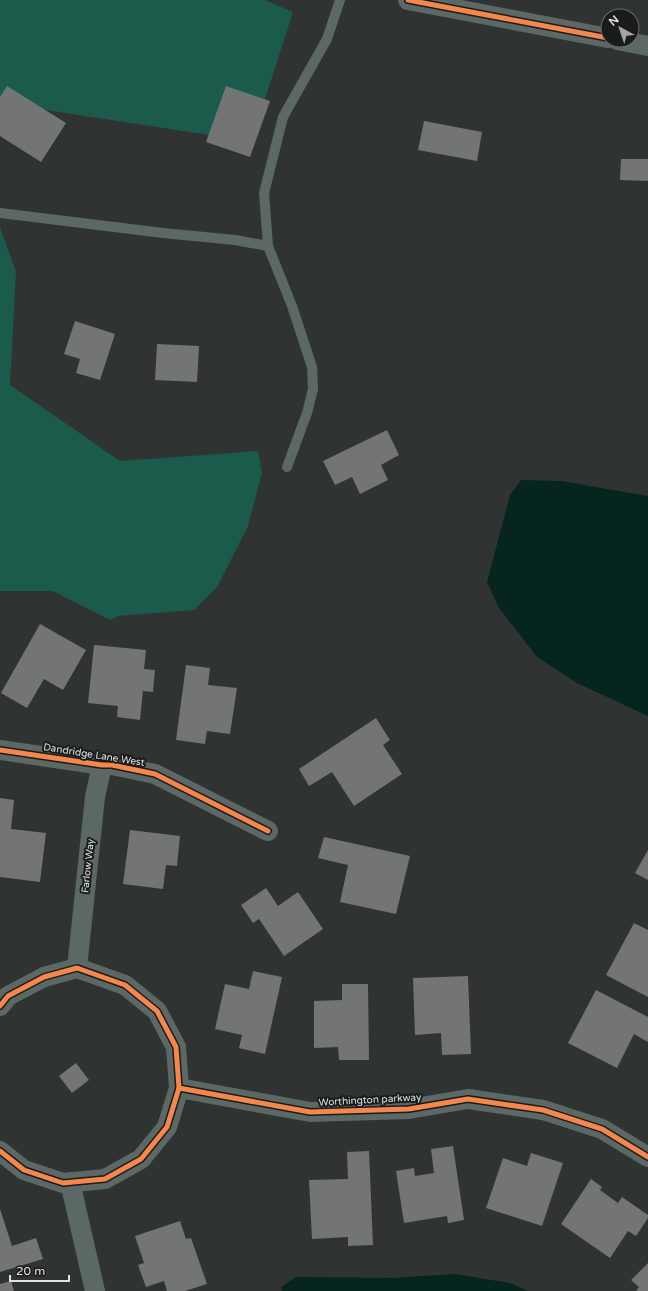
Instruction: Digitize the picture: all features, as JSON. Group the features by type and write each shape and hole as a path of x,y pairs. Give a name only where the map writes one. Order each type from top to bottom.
{"street":[{"path":"408,0 600,36"},
{"name":"Dandridge Lane West","path":"0,750 102,765 112,765 155,774 268,831"},
{"name":"Farlow Way","path":"77,968 95,797 102,765"},
{"path":"0,1006 8,996 44,977 77,968 125,985 157,1011 176,1047 180,1088 167,1128 141,1159 104,1179 63,1183 24,1170 0,1151"},
{"name":"Worthington parkway","path":"180,1088 310,1112 409,1109 468,1099 543,1110 602,1129 648,1158"},
{"path":"70,1182 95,1291"}],"lane":[{"path":"287,467 308,412 313,389 312,367 292,306 268,246 264,193 283,117 327,39 340,0"},
{"path":"0,213 163,233 235,240 268,246"}],"green space":[{"path":"0,0 265,0 293,12 266,96 242,140 0,103"},
{"path":"0,227 16,272 10,385 120,461 258,451 262,473 248,526 217,587 194,610 118,616 110,620 53,591 0,591"}],"shaded area":[{"path":"521,480 561,481 648,496 648,716 577,683 537,657 499,608 487,582 510,495"},
{"path":"455,1274 510,1283 528,1291 282,1291 281,1287 296,1277 392,1278"}],"building":[{"path":"7,86 66,123 41,162 0,136 0,97"},
{"path":"226,86 270,101 250,157 206,142"},
{"path":"424,121 482,132 477,161 418,150"},
{"path":"621,159 648,159 648,181 620,180"},
{"path":"75,321 115,334 100,380 76,373 80,359 64,354"},
{"path":"157,344 199,346 197,382 155,380"},
{"path":"387,430 399,455 381,465 388,480 360,494 352,477 335,485 323,461"},
{"path":"40,624 86,650 63,690 44,679 27,708 1,693"},
{"path":"94,645 146,650 144,669 155,670 153,692 143,691 140,720 117,717 118,706 88,703"},
{"path":"186,665 210,668 208,685 237,688 230,734 207,731 205,744 176,740"},
{"path":"376,718 390,740 383,745 402,774 354,806 332,772 309,786 299,769"},
{"path":"0,798 14,800 11,829 46,833 40,882 0,877"},
{"path":"130,830 180,836 177,866 166,865 163,889 123,884"},
{"path":"324,837 410,856 396,914 340,902 348,865 318,858"},
{"path":"648,850 648,880 635,873"},
{"path":"266,888 278,906 298,892 323,929 284,956 259,919 253,923 241,905"},
{"path":"634,923 648,930 648,997 606,975"},
{"path":"253,971 282,977 265,1054 239,1048 242,1035 215,1029 225,984 249,989"},
{"path":"468,976 471,1054 442,1055 441,1033 415,1035 413,978"},
{"path":"342,984 368,984 369,1060 339,1060 338,1047 314,1048 314,1001 342,1000"},
{"path":"596,990 648,1017 648,1042 634,1034 617,1068 568,1043"},
{"path":"76,1063 89,1080 72,1093 59,1076"},
{"path":"453,1146 464,1220 448,1223 447,1216 404,1223 396,1171 414,1168 415,1176 434,1173 431,1149"},
{"path":"369,1151 373,1245 348,1246 348,1237 312,1239 309,1180 348,1179 347,1152"},
{"path":"531,1153 563,1163 542,1226 486,1208 503,1158 527,1166"},
{"path":"591,1179 602,1187 600,1190 618,1203 622,1197 648,1215 648,1218 636,1236 628,1231 610,1258 561,1224"},
{"path":"0,1209 12,1246 36,1238 43,1259 0,1272"},
{"path":"180,1221 186,1239 191,1238 207,1284 185,1291 167,1291 164,1281 146,1287 138,1265 144,1263 135,1236"},
{"path":"648,1263 648,1291 636,1291 639,1287 631,1280"},
{"path":"11,1281 14,1291 0,1291 0,1284"}],"cycle path":[{"path":"408,0 600,36"},
{"path":"0,750 102,765 112,765 155,774 268,831"},
{"path":"0,1006 8,996 44,977 77,968 125,985 157,1011 176,1047 179,1088 167,1127 141,1159 105,1179 63,1183 24,1170 0,1151"},
{"path":"179,1088 310,1112 409,1109 468,1099 543,1110 602,1129 648,1157"}]}
